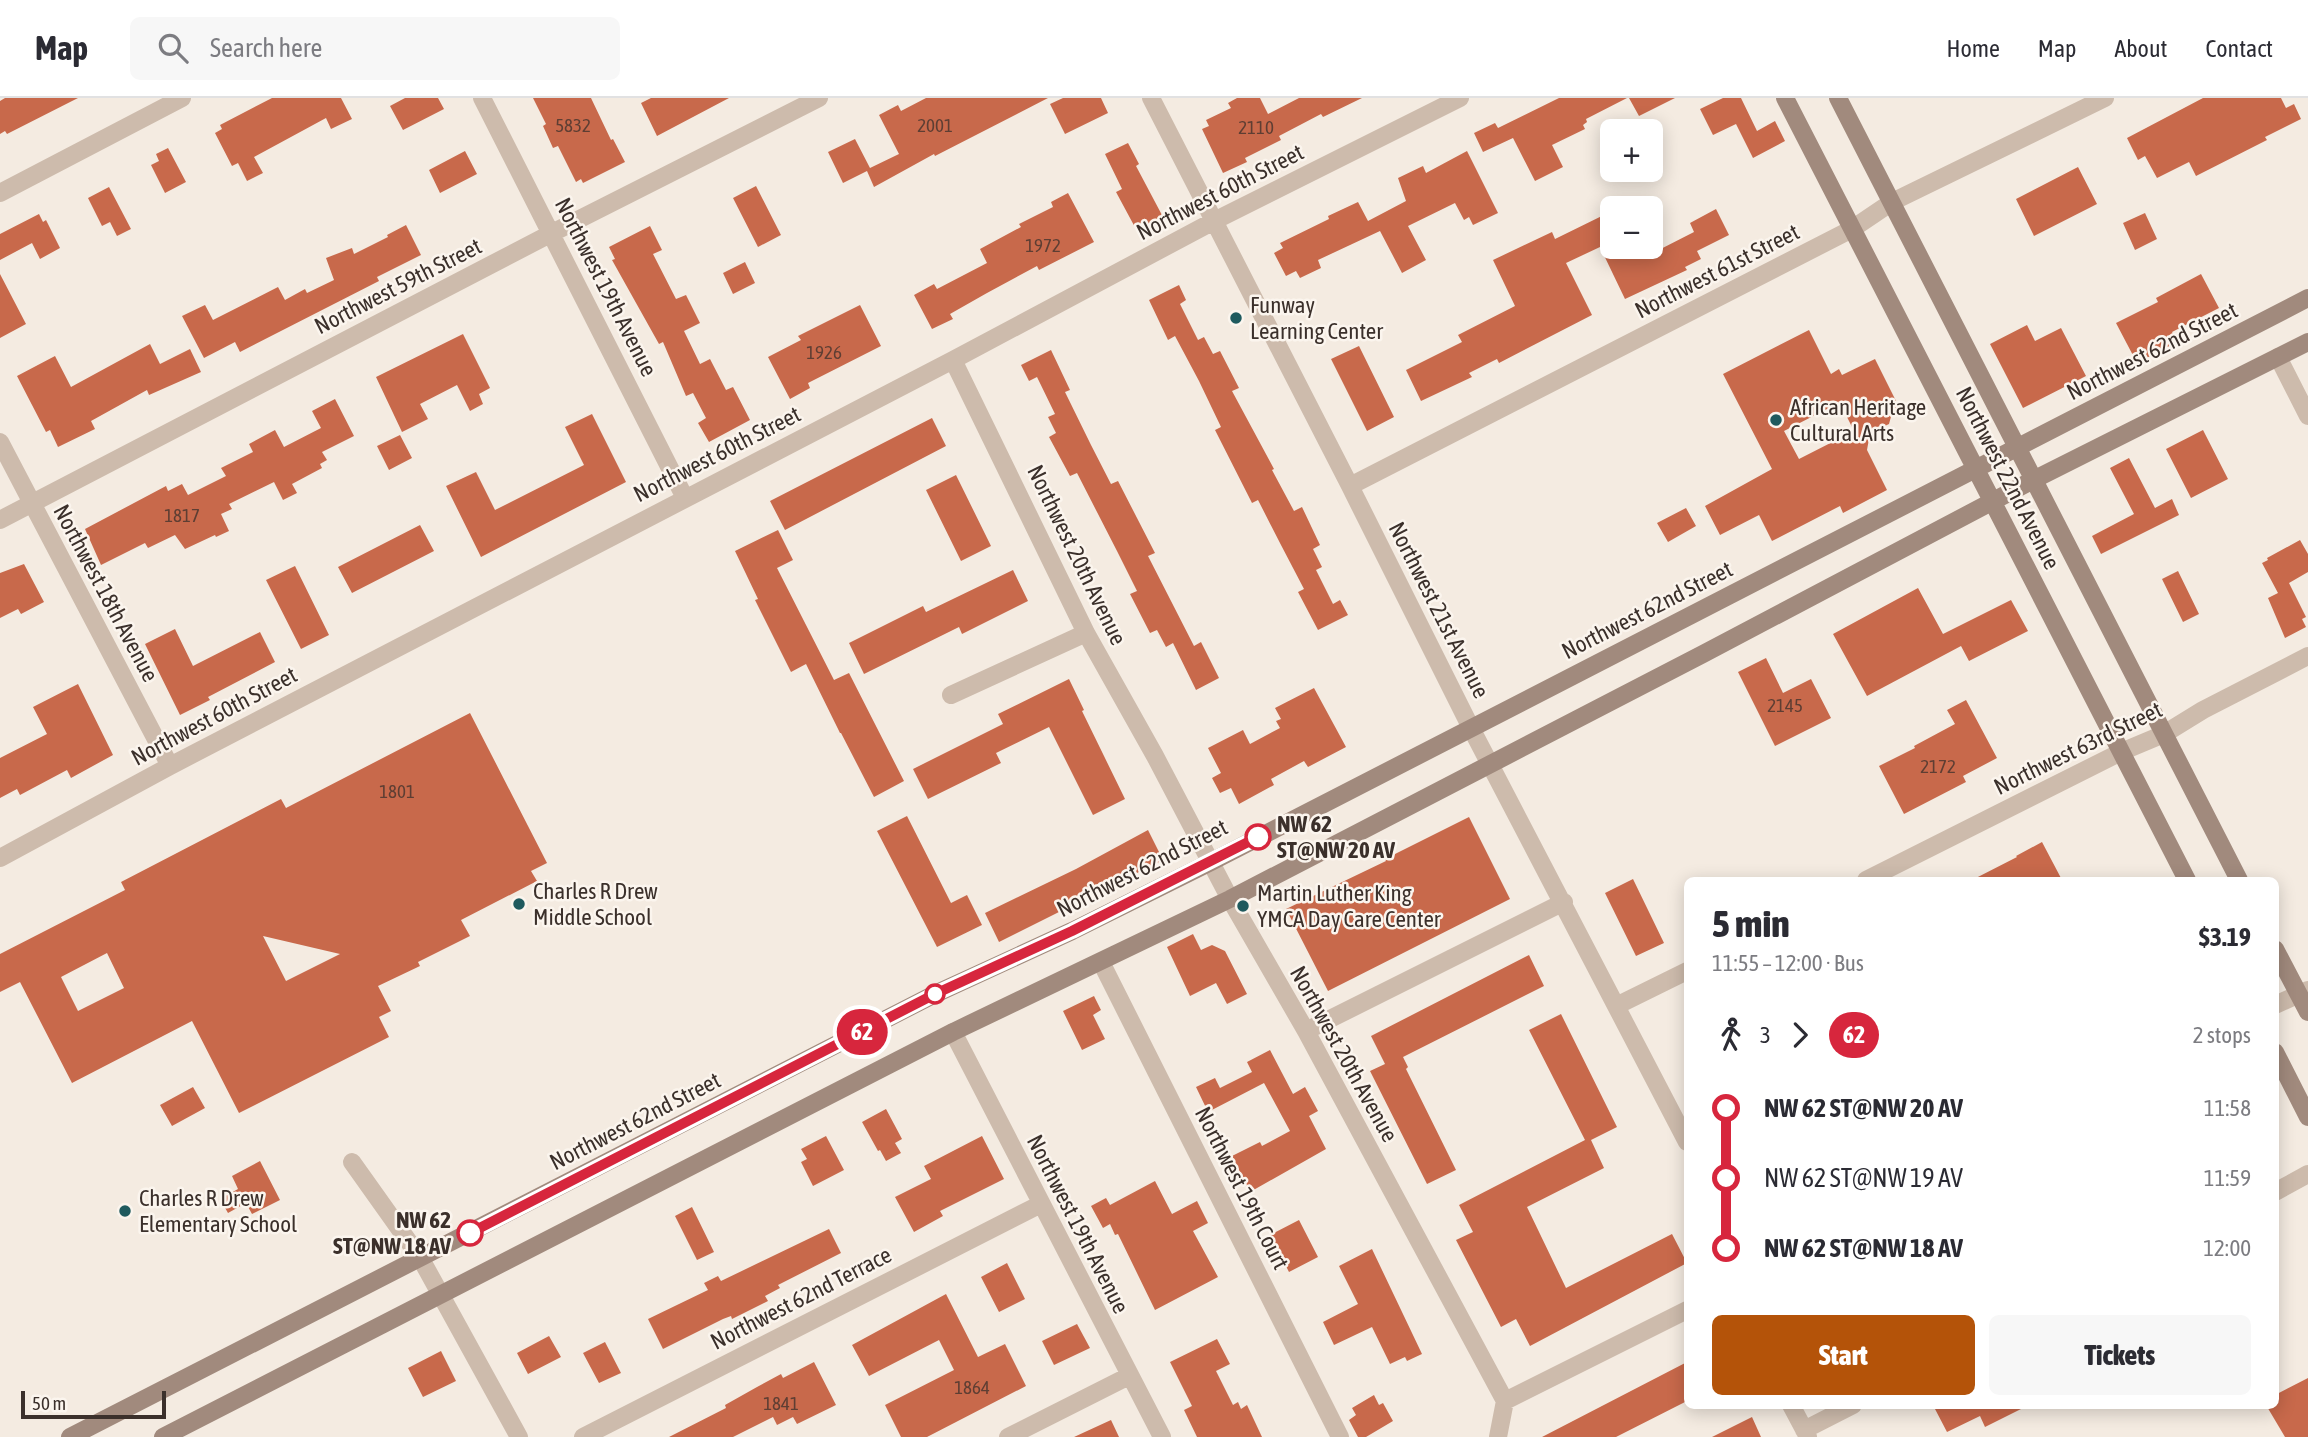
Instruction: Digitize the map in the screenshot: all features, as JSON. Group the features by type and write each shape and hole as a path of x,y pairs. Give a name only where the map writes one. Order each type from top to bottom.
{"main road":[{"name":"Northwest 22nd Avenue","path":"1785,98 2185,877"},
{"name":"Northwest 22nd Avenue","path":"1838,98 2237,877"},
{"name":"Northwest 62nd Street","path":"70,1437 935,994 1072,931 1211,862 2308,298"},
{"path":"163,1437 953,1032 1230,899 2035,480 2308,342"},
{"path":"2279,955 2304,992 2308,1012"},
{"path":"2279,1060 2308,1117"}],"street":[{"path":"0,193 182,98"},
{"name":"Northwest 19th Avenue","path":"482,98 685,498"},
{"name":"Northwest 59th Street","path":"0,520 552,233 819,98"},
{"name":"Northwest 21st Avenue","path":"1151,98 1471,728 1684,1136"},
{"name":"Northwest 60th Street","path":"0,858 170,766 953,360 1214,221 1460,98"},
{"name":"Northwest 61st Street","path":"1350,486 1852,229 1892,202 2105,98"},
{"path":"2278,357 2308,416"},
{"name":"Northwest 20th Avenue","path":"953,360 1086,633 1230,899 1306,1031 1505,1401"},
{"name":"Northwest 18th Avenue","path":"0,442 170,766"},
{"path":"951,695 1086,633"},
{"name":"Northwest 63rd Street","path":"1872,877 2121,752 2164,734 2203,710 2308,656"},
{"path":"1306,1031 1564,902"},
{"name":"Northwest 19th Court","path":"1101,962 1340,1437"},
{"path":"1616,1006 1684,972"},
{"path":"2279,1003 2304,992"},
{"name":"Northwest 19th Avenue","path":"953,1032 1162,1437"},
{"path":"352,1162 421,1259 519,1437"},
{"path":"2279,1190 2308,1174"},
{"name":"Northwest 62nd Terrace","path":"583,1437 1041,1204"},
{"path":"1498,1437 1505,1401 1684,1312"},
{"path":"1008,1437 1129,1376"},
{"path":"1793,1409 1806,1434 1847,1409"}],"building":[{"path":"5,98 78,98 7,134 5,131 0,134 0,101"},
{"path":"272,98 341,98 352,119 331,129 326,118 254,157 263,173 247,181 238,163 232,166 215,133 222,129 220,125"},
{"path":"405,98 438,98 444,109 403,130 390,106"},
{"path":"533,98 591,98 625,162 583,183 581,179 576,182 558,146 553,148 543,126 546,124"},
{"path":"651,98 729,98 657,136 641,103"},
{"path":"926,98 1048,98 874,187 867,171 843,183 828,152 855,139 870,168 899,154 879,115 898,105 901,111"},
{"path":"1063,98 1101,98 1108,113 1065,134 1050,104"},
{"path":"1237,98 1260,98 1268,114 1299,98 1362,98 1323,117 1321,114 1279,136 1281,140 1245,158 1247,162 1223,173 1202,129 1209,126 1206,120 1231,108 1228,103"},
{"path":"1559,98 1627,98 1586,119 1587,122 1583,125 1585,129 1552,145 1563,167 1535,181 1513,138 1483,152 1474,133 1495,123 1498,128"},
{"path":"1629,98 1675,98 1639,116"},
{"path":"1723,98 1741,98 1757,131 1775,121 1785,141 1753,158 1736,124 1713,135 1700,109"},
{"path":"2203,98 2281,98 2286,108 2294,104 2301,119 2265,137 2267,140 2196,176 2189,162 2157,178 2145,156 2138,160 2127,138"},
{"path":"1128,143 1139,164 1136,166 1163,217 1137,231 1116,192 1122,189 1105,154"},
{"path":"168,148 186,182 165,193 151,165 159,161 156,154"},
{"path":"465,151 477,174 440,193 429,170"},
{"path":"1467,151 1498,213 1473,225 1469,217 1464,220 1455,203 1408,226 1426,260 1402,273 1380,231 1318,260 1321,268 1300,278 1296,271 1286,276 1274,253 1283,248 1280,243 1358,202 1368,221 1406,201 1398,178 1423,166 1426,173"},
{"path":"2078,167 2097,204 2034,236 2016,199"},
{"path":"756,186 781,235 758,247 733,198"},
{"path":"109,187 131,229 117,236 110,222 102,226 88,198"},
{"path":"1068,193 1094,242 1039,270 1037,266 950,314 953,319 932,329 914,295 934,284 937,289 987,263 980,249 1021,227 1019,224 1053,207 1051,202"},
{"path":"1716,209 1729,235 1697,251 1701,259 1685,267 1687,270 1625,299 1606,259 1663,259 1663,248 1694,232 1690,223"},
{"path":"2145,213 2157,239 2135,250 2123,223"},
{"path":"39,214 43,222 46,220 60,248 40,259 32,243 0,260 0,234"},
{"path":"1600,217 1600,247 1566,263 1592,315 1499,363 1497,359 1469,373 1472,377 1421,401 1406,370 1462,342 1458,335 1515,306 1493,260 1552,232 1555,239"},
{"path":"406,225 421,255 377,277 379,281 240,352 235,342 204,358 182,316 205,305 213,320 278,287 285,300 305,289 307,293 334,280 326,258 352,248 354,254"},
{"path":"650,226 662,250 653,254 676,299 686,295 700,323 684,331 700,364 710,359 726,390 733,387 750,420 709,442 698,423 706,418 693,393 686,396 663,342 659,344 612,260 615,259 609,247"},
{"path":"745,262 755,283 733,294 723,273"},
{"path":"0,274 26,324 0,338"},
{"path":"2201,274 2219,308 2172,332 2177,342 2137,363 2116,323 2158,302 2156,298"},
{"path":"1179,285 1186,300 1180,304 1198,340 1204,337 1213,354 1220,351 1239,388 1232,391 1274,469 1272,470 1294,511 1302,507 1320,545 1313,549 1322,567 1316,570 1333,604 1340,600 1348,615 1318,630 1298,592 1304,589 1258,500 1252,503 1215,430 1221,427 1199,381 1175,336 1168,340 1149,300"},
{"path":"860,305 881,346 808,383 810,388 790,399 768,357 801,340 798,336"},
{"path":"2027,325 2035,341 2061,328 2086,376 2023,408 1990,344"},
{"name":"African Heritage Cultural Arts","path":"1809,330 1831,374 1839,369 1842,375 1875,359 1900,409 1892,413 1889,424 1870,433 1867,450 1887,490 1843,513 1840,506 1772,541 1759,515 1720,535 1705,506 1772,469 1723,374","holes":["1829,408 1844,411 1854,431 1799,459 1784,431"]},
{"path":"463,334 490,388 479,394 483,404 470,411 457,385 420,404 428,419 402,432 376,377"},
{"path":"150,344 160,364 190,349 201,372 149,395 147,390 91,421 95,429 58,447 50,430 46,432 17,376 55,356 71,387"},
{"path":"1359,346 1394,417 1367,431 1331,359"},
{"path":"1051,350 1070,390 1065,392 1091,445 1111,484 1118,481 1155,553 1148,556 1194,646 1201,642 1219,678 1196,690 1173,643 1166,647 1157,630 1150,633 1130,594 1137,591 1077,473 1070,476 1049,437 1056,433 1048,417 1055,414 1037,377 1029,381 1021,365"},
{"path":"335,399 354,436 322,452 327,460 320,464 322,468 292,484 297,493 283,500 274,482 229,504 232,509 221,514 229,531 185,549 175,535 148,548 145,543 101,565 85,529 166,486 168,491 182,484 188,495 226,476 221,468 253,452 249,444 275,430 284,447 321,428 312,411"},
{"path":"592,414 626,482 481,557 446,486 476,472 495,510 584,465 565,427"},
{"path":"932,418 946,446 785,530 770,501"},
{"path":"2203,430 2228,479 2191,498 2166,449"},
{"path":"400,435 412,458 389,470 377,446"},
{"path":"2129,458 2155,508 2172,499 2179,515 2101,554 2092,536 2134,514 2110,468"},
{"path":"956,475 991,546 961,561 926,490"},
{"path":"1686,508 1696,526 1668,542 1657,523"},
{"path":"420,525 434,551 352,593 338,567"},
{"path":"778,530 793,560 777,568 834,680 849,673 904,781 874,797 806,664 791,672 755,600 758,599 735,551"},
{"path":"2300,540 2308,554 2308,572 2289,583 2306,617 2302,619 2306,627 2285,638 2268,598 2278,593 2262,563"},
{"path":"24,564 44,602 21,614 18,609 0,618 0,573"},
{"path":"295,566 329,635 301,649 266,580"},
{"path":"1013,570 1028,601 962,634 959,627 864,674 849,643 923,606 926,612"},
{"path":"2178,571 2199,614 2183,622 2162,579"},
{"path":"1918,588 1943,634 2011,600 2028,631 1969,661 1961,646 1867,696 1833,634"},
{"path":"175,629 193,666 260,632 275,662 180,715 145,644"},
{"path":"1766,658 1783,693 1811,679 1831,718 1775,746 1738,672"},
{"path":"1069,679 1125,799 1093,815 1049,727 996,753 1001,763 928,799 913,769 1003,724 998,714"},
{"path":"78,684 113,755 71,778 67,770 20,795 17,789 0,798 0,758 47,734 33,707"},
{"path":"1314,688 1346,747 1308,767 1304,761 1271,779 1274,785 1239,804 1231,788 1220,793 1212,778 1221,773 1208,748 1243,730 1250,744 1280,728 1276,721 1281,719 1275,708"},
{"path":"1966,700 1997,758 1963,776 1966,782 1904,814 1879,766 1955,724 1947,710"},
{"path":"470,713 547,863 531,871 537,881 461,920 470,936 418,962 420,966 378,986 391,1011 379,1017 389,1037 239,1113 192,1021 72,1083 20,982 0,992 0,954 125,890 121,882 281,799 286,808","holes":["263,936 340,954 286,981","107,953 124,988 78,1011 61,977"]},
{"path":"907,816 951,903 967,895 982,925 937,947 877,831"},
{"path":"1469,817 1510,899 1328,991 1286,909"},
{"path":"1148,830 1163,860 999,942 985,913"},
{"path":"2042,842 2060,877 1978,877"},
{"path":"1633,879 1664,943 1636,956 1605,893"},
{"path":"1193,934 1201,950 1212,945 1225,951 1247,994 1227,1004 1216,983 1190,996 1167,947"},
{"path":"1529,955 1544,986 1403,1057 1408,1067 1406,1069 1456,1170 1427,1184 1370,1071 1385,1064 1371,1036"},
{"path":"1094,996 1101,1010 1093,1015 1105,1039 1082,1050 1063,1011"},
{"path":"1561,1014 1617,1127 1591,1140 1604,1168 1527,1207 1566,1288 1672,1234 1684,1257 1684,1265 1530,1346 1516,1319 1501,1327 1456,1240 1473,1232 1459,1205 1585,1140 1529,1030"},
{"path":"1270,1050 1293,1094 1305,1087 1318,1111 1309,1116 1326,1149 1250,1192 1232,1156 1260,1142 1262,1146 1290,1131 1264,1083 1208,1112 1196,1087 1215,1078 1220,1088 1252,1072 1247,1062"},
{"path":"193,1087 205,1108 172,1126 160,1105"},
{"path":"886,1109 902,1139 895,1143 901,1153 886,1161 862,1122"},
{"path":"826,1136 844,1170 813,1186 801,1162 807,1159 801,1149"},
{"path":"982,1136 1004,1179 940,1211 943,1216 914,1232 895,1197 931,1179 924,1166"},
{"path":"260,1161 280,1200 252,1214 246,1203 228,1213 220,1199 238,1189 232,1176"},
{"path":"1155,1181 1172,1214 1197,1201 1208,1223 1193,1231 1218,1277 1155,1310 1118,1234 1115,1235 1110,1224 1103,1228 1091,1206 1106,1198 1110,1205"},
{"path":"692,1207 714,1252 697,1260 675,1216"},
{"path":"1299,1220 1318,1257 1289,1272 1270,1235"},
{"path":"829,1229 841,1253 778,1285 780,1288 765,1296 768,1301 732,1319 731,1316 723,1319 663,1349 648,1319 708,1290 704,1283 718,1276 721,1281"},
{"path":"1372,1249 1422,1354 1407,1361 1405,1357 1390,1364 1372,1327 1334,1345 1323,1322 1358,1304 1339,1266"},
{"path":"1007,1263 1025,1299 999,1312 981,1277"},
{"path":"946,1294 978,1357 1005,1344 1026,1386 927,1437 901,1437 885,1405 954,1370 939,1340 869,1376 852,1345"},
{"path":"1077,1324 1090,1348 1054,1365 1042,1341"},
{"path":"549,1336 561,1357 528,1374 517,1353"},
{"path":"1217,1339 1230,1364 1216,1371 1233,1405 1238,1402 1241,1409 1247,1405 1262,1437 1197,1437 1184,1410 1192,1406 1170,1362"},
{"path":"605,1342 621,1373 599,1383 583,1353"},
{"path":"441,1351 456,1381 423,1397 408,1368"},
{"path":"814,1362 836,1405 797,1424 793,1417 777,1425 773,1417 733,1437 669,1437 726,1408 725,1405 781,1374 783,1378"},
{"path":"1684,1364 1684,1403 1616,1437 1542,1437"},
{"path":"2308,1378 2308,1437 2285,1437 2268,1409 2279,1409 2279,1393"},
{"path":"1374,1395 1379,1405 1383,1403 1393,1421 1366,1437 1358,1437 1349,1420 1356,1415 1352,1408"},
{"path":"1935,1409 2021,1409 1985,1427 1980,1416 1947,1432"},
{"path":"1752,1417 1761,1437 1712,1437"},
{"path":"1111,1420 1119,1437 1074,1437"}],"bus line":[{"name":"62","path":"470,1233 935,994 1072,931 1258,837"}],"place":[{"name":"Funway Learning Center","path":"1236,318"},
{"name":"African Heritage Cultural Arts","path":"1776,420"},
{"name":"NW 62 ST@NW 20 AV","path":"1258,837"},
{"name":"Charles R Drew Middle School","path":"519,904"},
{"name":"Martin Luther King YMCA Day Care Center","path":"1243,906"},
{"name":"Charles R Drew Elementary School","path":"125,1211"},
{"name":"NW 62 ST@NW 18 AV","path":"470,1233"}]}
